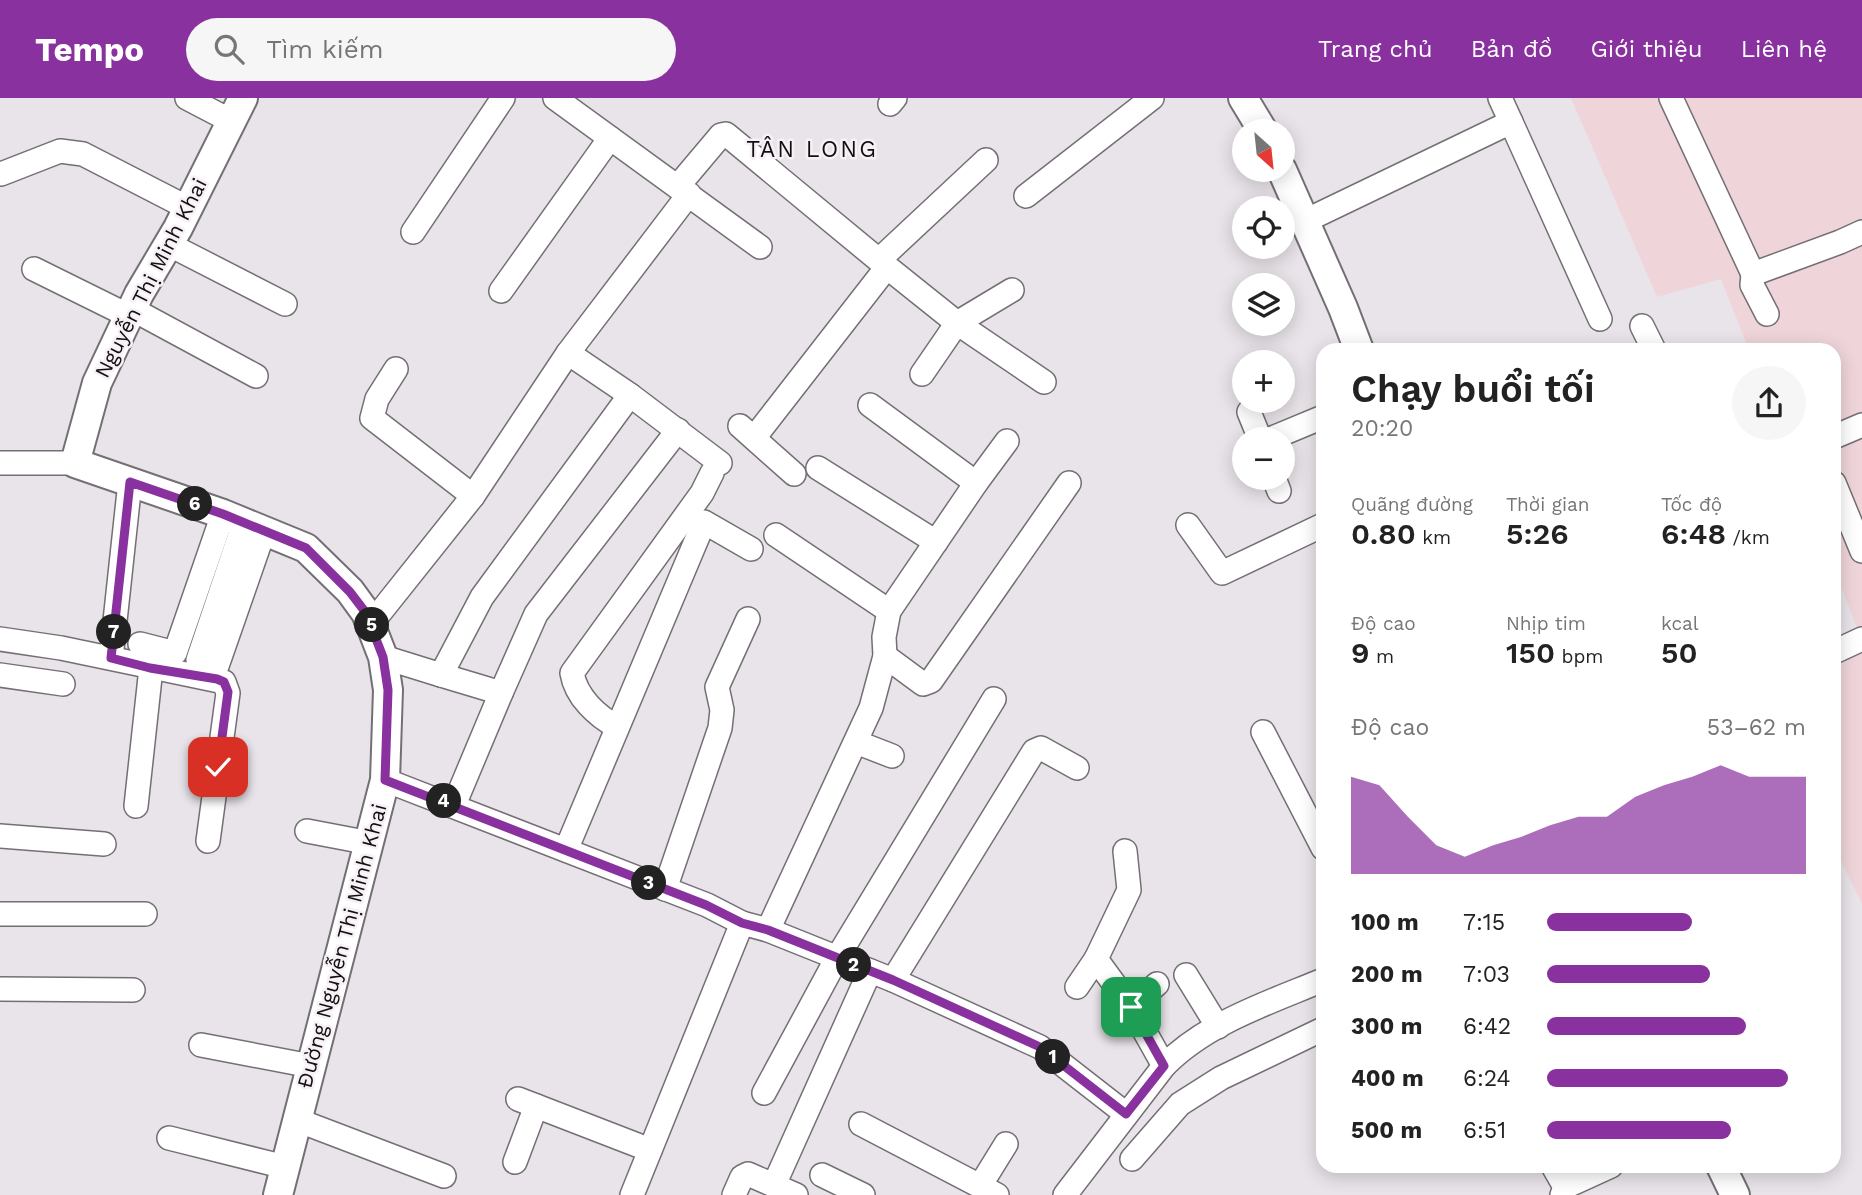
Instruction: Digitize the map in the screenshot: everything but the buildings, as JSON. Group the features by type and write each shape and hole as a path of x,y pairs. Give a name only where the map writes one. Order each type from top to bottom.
{"main road":[{"path":"1243,98 1256,119"},
{"name":"Nguyễn Thị Minh Khai","path":"75,463 97,383 130,312 188,208 237,109"},
{"path":"1287,182 1356,343"},
{"name":"Đường Nguyễn Thị Minh Khai","path":"75,463 306,548 350,592 371,624 383,657 388,690 385,780 278,1195"},
{"path":"1724,1173 1735,1195"}],"street":[{"path":"187,98 237,109"},
{"path":"413,232 503,98"},
{"path":"555,98 761,247"},
{"path":"1026,196 1152,98"},
{"path":"1500,98 1600,319"},
{"path":"1671,98 1753,274 1752,285 1767,314"},
{"path":"1305,221 1511,122"},
{"path":"371,624 473,496 568,353 721,135 726,134 957,323 1044,382"},
{"path":"501,291 610,138"},
{"path":"1,174 60,151 83,154 188,208"},
{"path":"794,474 747,432 883,263 986,160"},
{"path":"1753,274 1862,232"},
{"path":"169,244 285,304"},
{"path":"34,269 130,312 256,376"},
{"path":"922,374 957,323 1012,290"},
{"path":"1642,326 1650,343"},
{"path":"566,850 617,727 716,468 678,430 568,353"},
{"path":"396,369 377,399 372,418 473,496"},
{"path":"441,675 482,597 630,395"},
{"path":"870,405 976,483"},
{"path":"1295,429 1316,420"},
{"path":"1841,434 1862,425"},
{"path":"454,805 536,614 678,430"},
{"path":"768,930 871,708 885,656 884,637 889,611 1007,441"},
{"path":"0,463 75,463"},
{"path":"818,468 936,542"},
{"path":"111,658 130,482"},
{"path":"885,656 923,684 931,681 1069,483"},
{"path":"1841,500 1862,551"},
{"path":"696,517 751,549"},
{"path":"617,727 596,715 574,681 572,673 696,517"},
{"path":"175,653 244,523"},
{"path":"140,643 216,666 244,523"},
{"path":"1188,525 1222,573 1316,528"},
{"path":"775,535 889,611"},
{"path":"665,889 720,728 722,710 716,687 748,620"},
{"path":"0,639 61,648 224,682 228,692 208,841"},
{"path":"1841,649 1862,639"},
{"path":"383,657 501,693"},
{"path":"136,806 150,668"},
{"path":"0,675 63,684"},
{"path":"764,1093 837,958 994,699"},
{"path":"1263,733 1316,835"},
{"path":"856,742 892,756"},
{"path":"893,980 1034,751 1041,748 1077,768"},
{"path":"385,780 665,889 742,923 768,930 893,980 1040,1047 1126,1114"},
{"path":"307,831 370,843"},
{"path":"0,836 104,844"},
{"path":"1077,987 1096,959 1129,890 1125,851"},
{"path":"0,914 145,914"},
{"path":"632,1195 742,923"},
{"path":"1096,959 1131,1007 1164,1066"},
{"path":"774,1185 870,971"},
{"path":"1186,975 1218,1027"},
{"path":"1065,1195 1164,1066 1190,1042 1316,983"},
{"path":"1131,1007 1157,984"},
{"path":"0,989 133,990"},
{"path":"1132,1159 1180,1104 1221,1078 1316,1033"},
{"path":"201,1045 311,1066"},
{"path":"515,1162 527,1103 650,1150"},
{"path":"297,1120 444,1176"},
{"path":"861,1124 989,1191 1006,1144"},
{"path":"169,1139 285,1167"},
{"path":"1556,1173 1563,1191 1598,1173"},
{"path":"734,1195 742,1177 748,1174 796,1195"},
{"path":"822,1175 863,1195"}],"shaded area":[{"path":"1571,98 1862,98 1862,904 1841,860 1841,637 1857,628 1841,586 1841,343 1746,343 1721,279 1657,297"}],"district":[{"name":"TÂN LONG","path":"812,149"}],"route":[{"path":"218,767 228,692 224,682 111,658 130,482 223,514 306,548 350,592 366,613 383,657 388,690 385,780 706,905 742,923 768,930 893,980 996,1026 1040,1047 1126,1114 1164,1066 1131,1007"}]}
